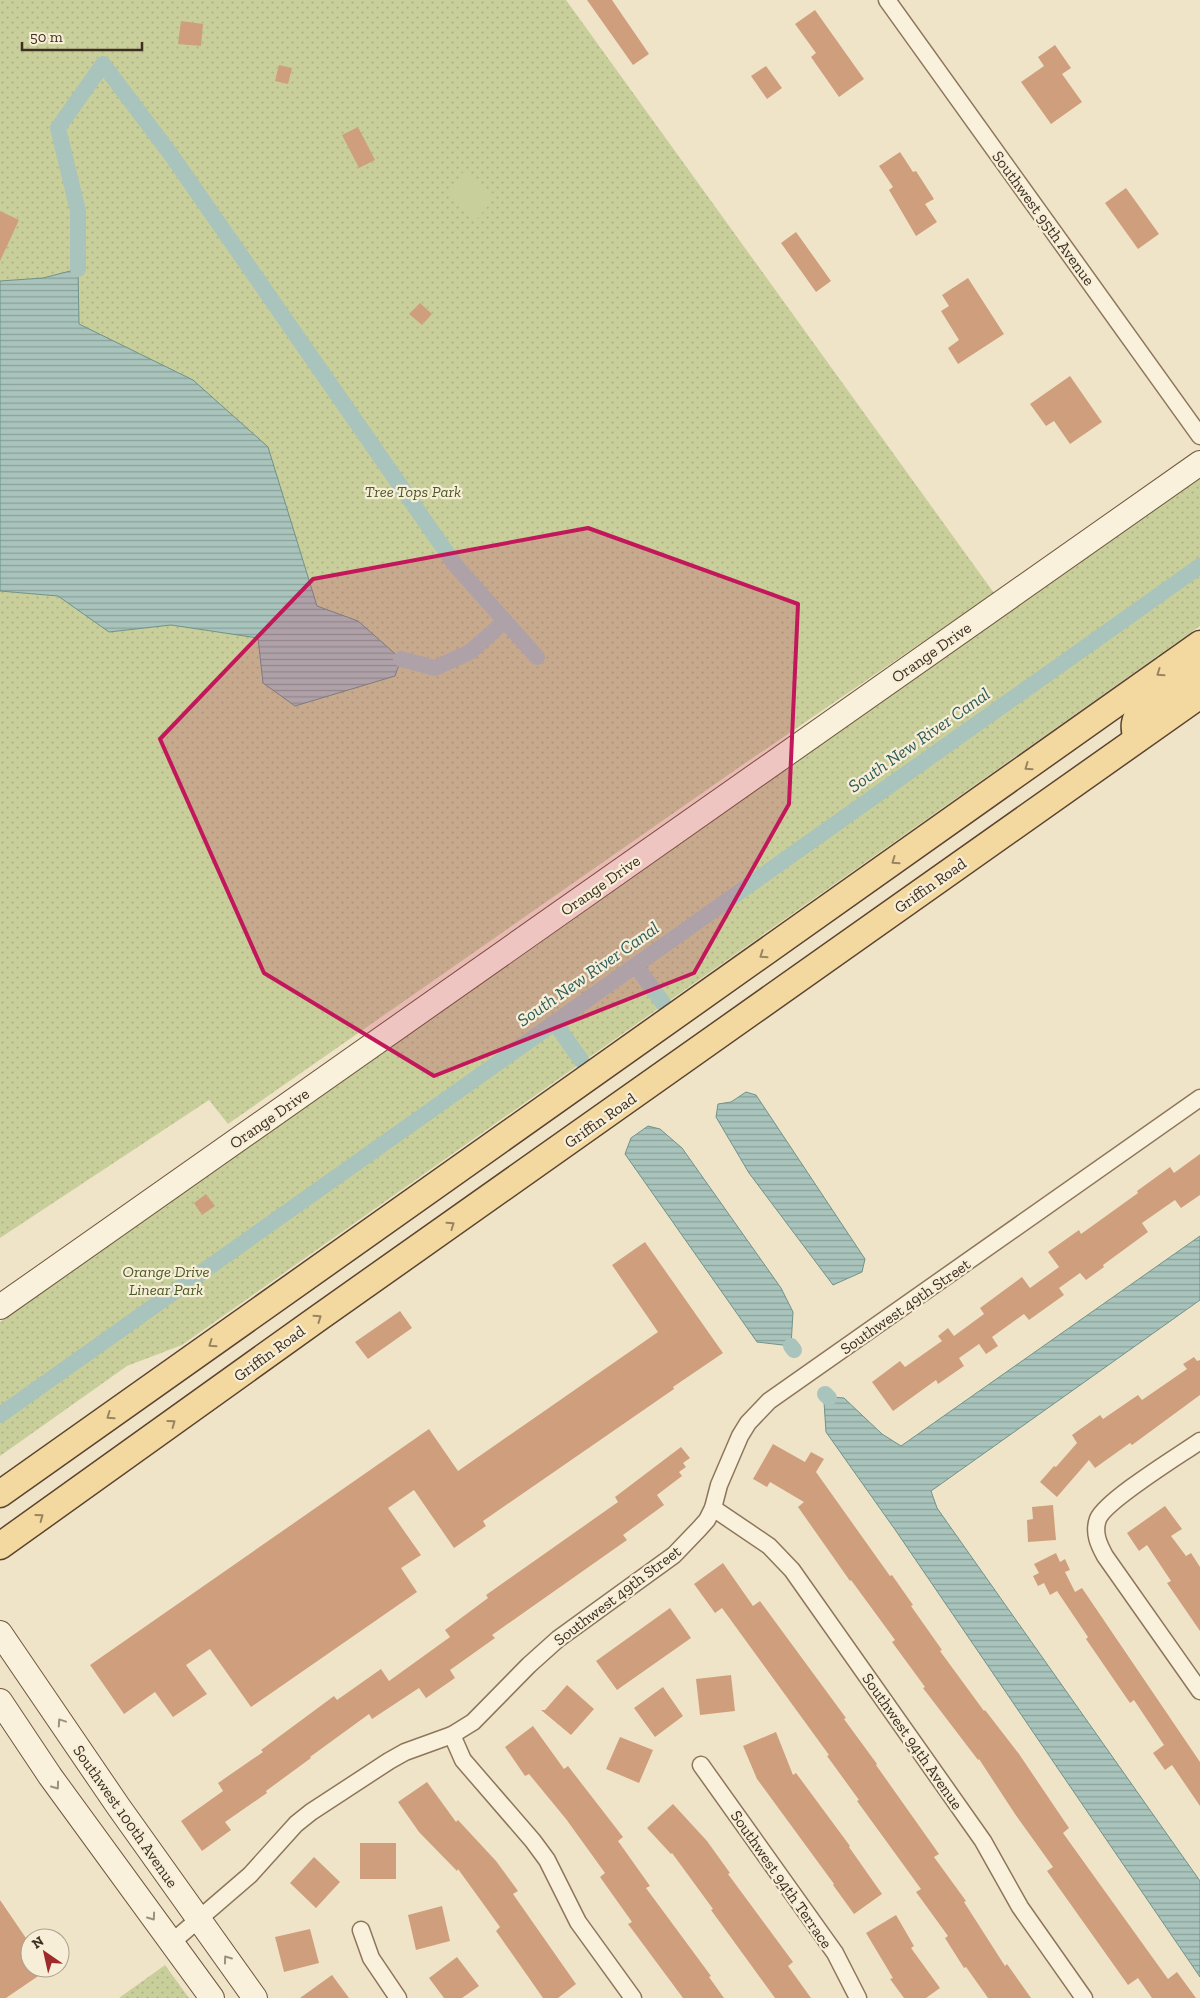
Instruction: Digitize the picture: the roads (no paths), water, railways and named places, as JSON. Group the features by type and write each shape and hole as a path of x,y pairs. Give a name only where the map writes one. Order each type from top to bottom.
{"main road":[{"path":"0,1494 1200,644"},
{"path":"1137,739 1134,729 1136,717 1141,710 1200,667"},
{"name":"Griffin Road","path":"0,1546 1200,695"},
{"path":"772,997 798,966 949,852 951,846 951,821"},
{"path":"508,1185 520,1148 676,1037 712,991"}],"street":[{"name":"Southwest 95th Avenue","path":"887,0 1200,436"},
{"name":"Orange Drive","path":"0,1307 1200,463"},
{"name":"Southwest 49th Street","path":"171,1943 250,1875 296,1824 311,1812 405,1752 452,1735 480,1715 529,1665 558,1639 674,1555 700,1530 713,1508 719,1484 740,1436 748,1423 768,1401 1200,1098"},
{"path":"1200,1441 1103,1511 1096,1534 1098,1544 1105,1556 1200,1691"},
{"name":"Southwest 94th Avenue","path":"713,1508 769,1546 792,1570 983,1841 1020,1907 1084,1998"},
{"name":"Southwest 100th Avenue","path":"0,1633 118,1806 255,1998"},
{"path":"0,1701 50,1776 212,1998"},
{"path":"452,1735 463,1760 533,1841 547,1860 578,1922 633,1998"},
{"name":"Southwest 94th Terrace","path":"701,1764 835,1953 858,1998"},
{"path":"361,1930 371,1958 398,1998"}],"water":[{"path":"78,269 79,324 193,380 268,447 317,606 358,621 401,659 395,676 295,706 263,683 258,638 171,625 109,632 58,596 0,591 0,281 43,278"},
{"path":"746,1092 756,1095 865,1259 862,1272 833,1285 749,1173 716,1117 718,1104 731,1102"},
{"path":"648,1126 660,1129 682,1148 781,1288 793,1312 791,1346 757,1342 625,1154 631,1138"},
{"path":"1200,1236 1200,1300 931,1491 937,1508 1200,1881 1200,1977 896,1531 826,1432 824,1402 831,1397 844,1398 882,1434 901,1446"}],"waterway":[{"path":"78,269 78,211 58,128 103,64 172,156 456,566 537,657"},
{"name":"South New River Canal","path":"0,1415 1200,566"},
{"path":"401,659 435,668 470,652 505,621"},
{"path":"636,966 663,1003"},
{"path":"555,1023 581,1060"},
{"path":"791,1346 794,1350"},
{"path":"825,1394 829,1398"}],"park label":[{"name":"Tree Tops Park","path":"413,491"},
{"name":"Orange Drive Linear Park","path":"166,1280"}]}
